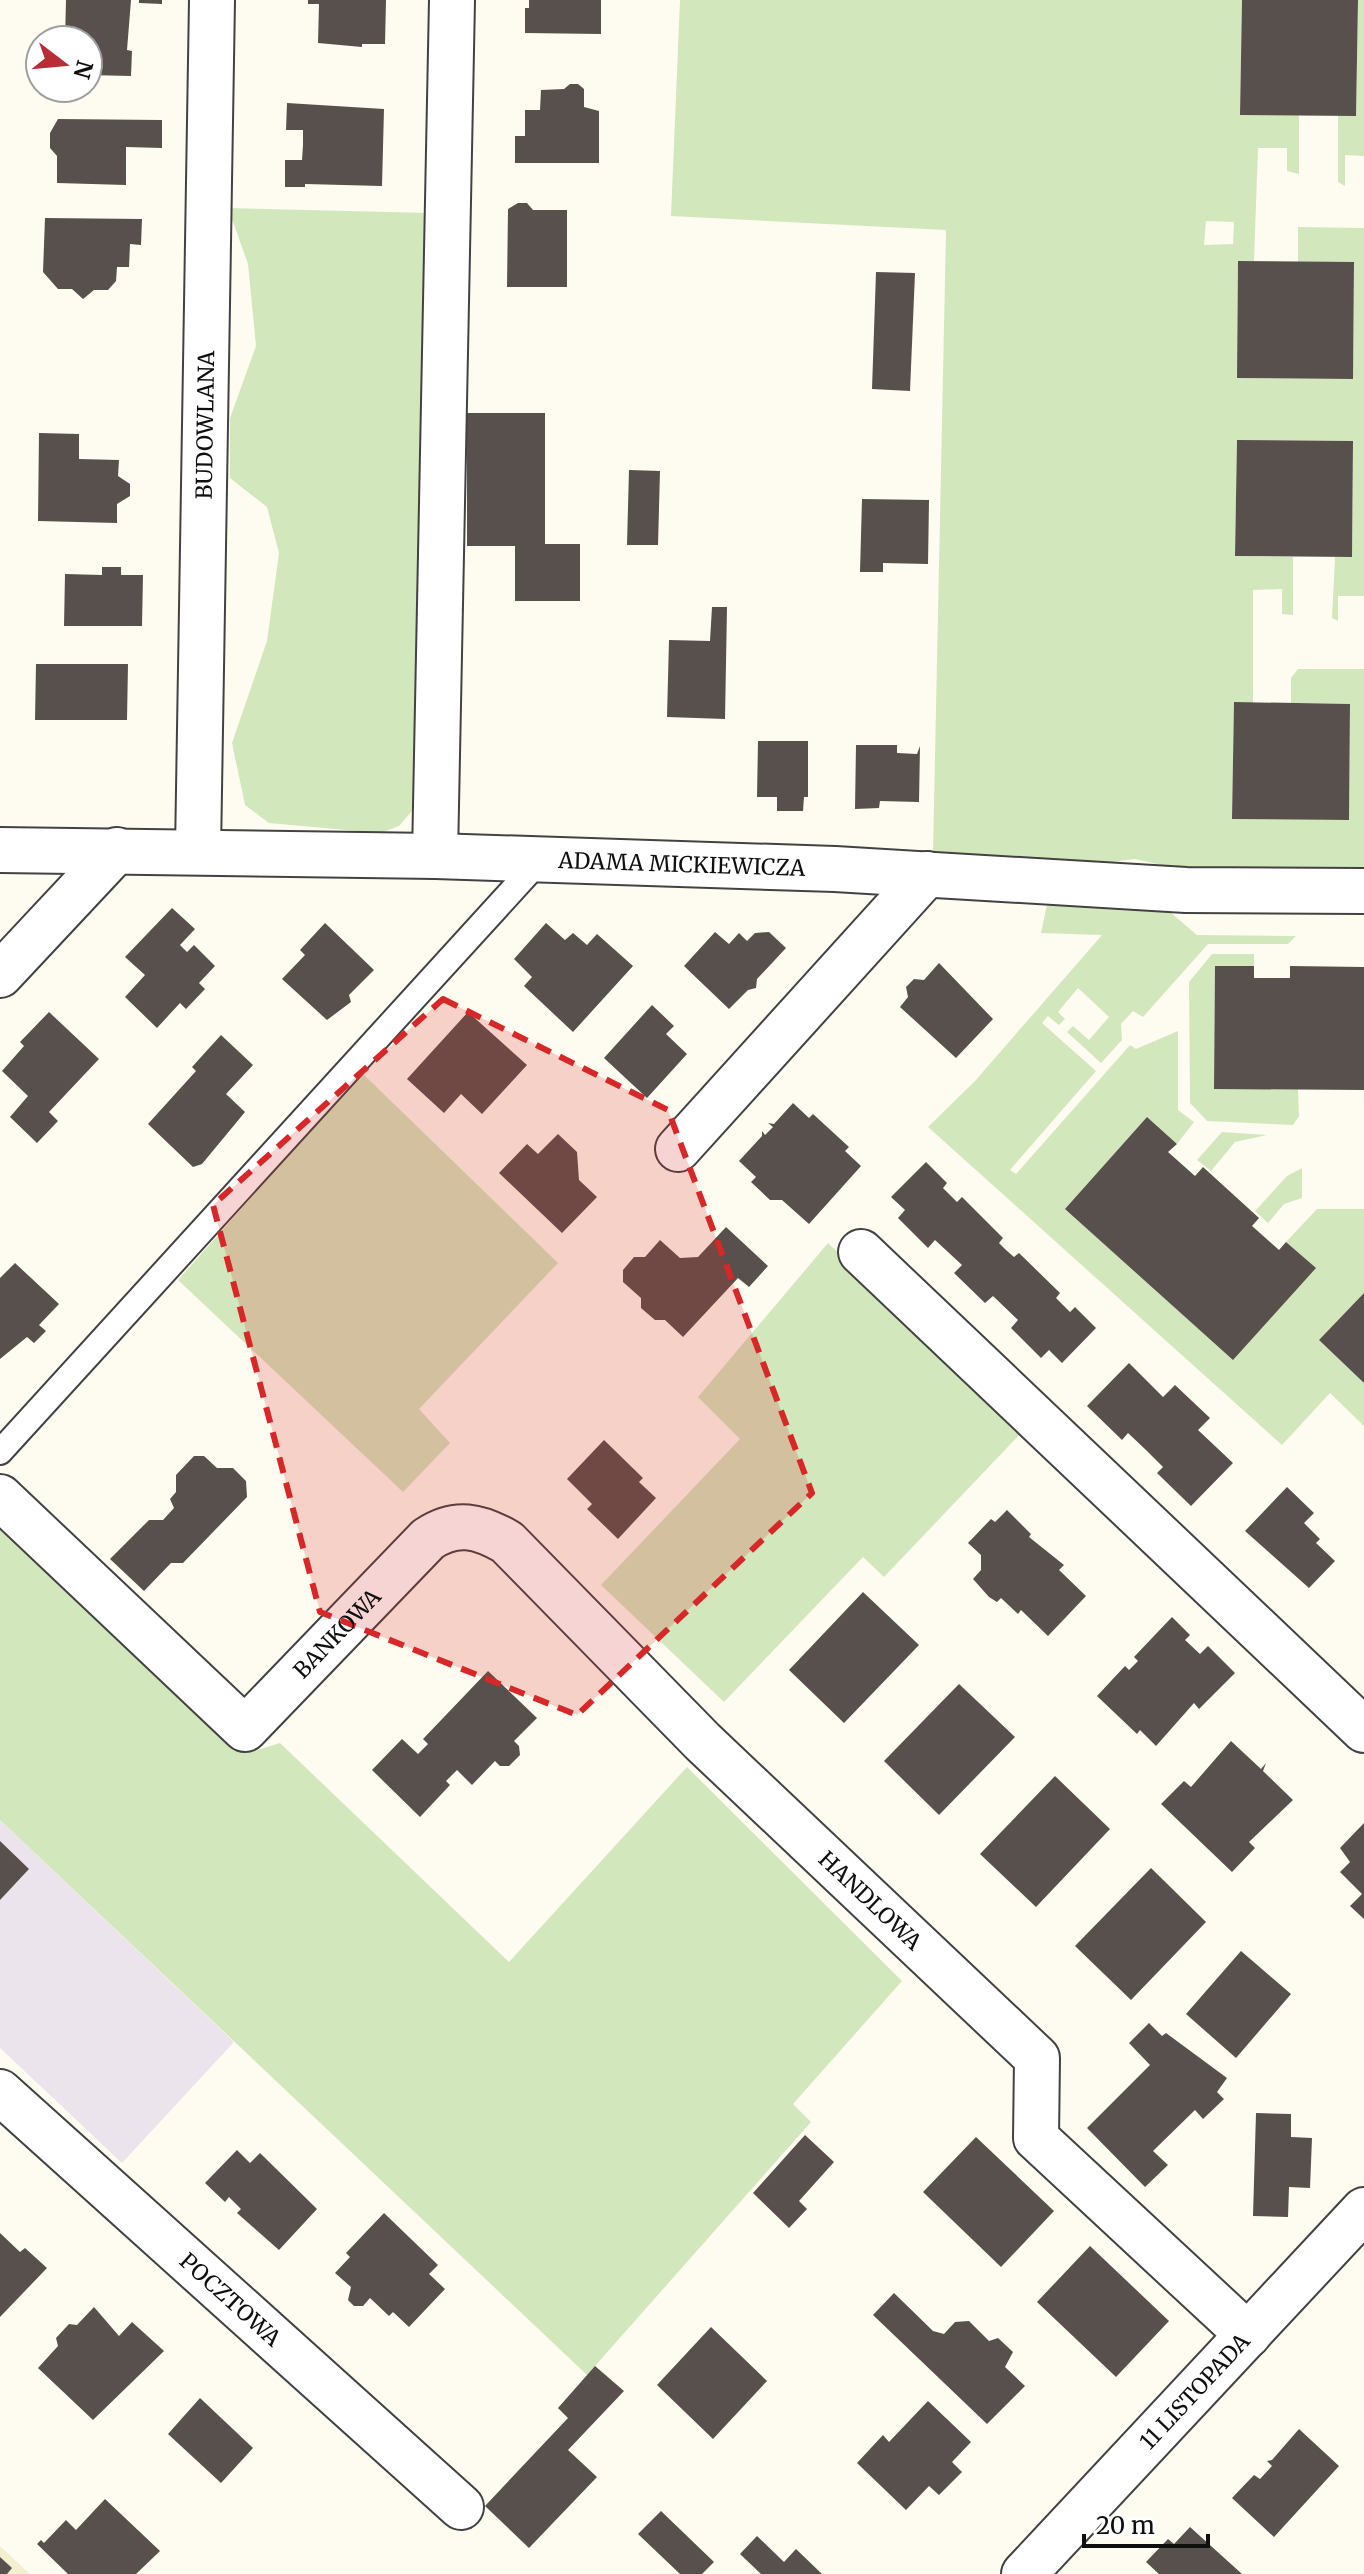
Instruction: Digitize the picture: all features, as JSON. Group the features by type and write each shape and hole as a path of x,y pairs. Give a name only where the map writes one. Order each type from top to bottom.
{"street":[{"name":"BUDOWLANA","path":"198,851 212,0"},
{"path":"435,856 452,0"},
{"name":"ADAMA MICKIEWICZA","path":"0,850 435,856 927,874 1171,889 1364,891"},
{"path":"0,975 117,850"},
{"path":"678,1149 927,874"},
{"path":"861,1252 1364,1730"},
{"name":"BANKOWA","path":"0,1497 245,1729 428,1539"},
{"name":"HANDLOWA","path":"428,1539 443,1529 457,1526 482,1527 507,1542 703,1742 1037,2058 1036,2138 1248,2335"},
{"name":"POCZTOWA","path":"0,2092 461,2507"},
{"name":"11 LISTOPADA","path":"1024,2574 1364,2210"}],"lane":[{"path":"0,1452 540,860"}],"highlighted area":[{"path":"443,999 668,1110 812,1493 577,1715 320,1612 213,1205"}],"shaded area":[{"path":"0,1820 234,2042 122,2163 0,2048"},
{"path":"0,2546 30,2574 0,2574"}],"green space":[{"path":"680,0 1242,0 1240,114 1299,115 1299,174 1287,171 1287,148 1258,148 1254,261 1238,262 1237,378 1353,379 1354,262 1298,262 1298,227 1364,228 1364,596 1338,596 1338,621 1332,618 1335,557 1352,557 1353,441 1237,440 1235,556 1293,557 1293,615 1282,614 1282,589 1253,590 1253,703 1234,703 1232,818 1349,820 1350,704 1291,703 1291,678 1298,669 1364,669 1364,872 1183,870 1135,859 1111,862 910,854 933,852 946,230 671,216","holes":["1206,221 1234,222 1233,244 1204,245"]},
{"path":"1358,0 1364,0 1364,156 1345,155 1345,186 1338,182 1338,115 1356,115"},
{"path":"228,208 430,213 417,805 399,826 380,833 269,823 245,805 232,743 267,641 279,553 267,507 230,478 230,418 256,346 248,264"},
{"path":"1048,900 1163,906 1197,935 1296,936 1288,944 1208,944 1143,1017 1133,1011 1121,1024 1122,1040 1101,1063 1067,1032 1073,1026 1089,1040 1109,1017 1078,988 1058,1012 1065,1019 1059,1025 1048,1016 1042,1023 1096,1071 1010,1170 1016,1174 1130,1045 1136,1049 1178,1031 1178,1110 1194,1122 1177,1144 1147,1117 1066,1209 1315,1268 1286,1242 1317,1209 1364,1209 1364,1293 1319,1340 1364,1383 1364,1426 1330,1393 1282,1445 928,1127 975,1081 1102,935 1041,933"},
{"path":"1212,954 1254,954 1254,966 1215,966 1214,1089 1298,1089 1299,1116 1293,1125 1207,1121 1190,1103 1189,982"},
{"path":"362,1073 558,1263 419,1409 450,1443 403,1492 178,1280"},
{"path":"1222,1132 1267,1135 1235,1142 1211,1171 1197,1160"},
{"path":"1302,1168 1302,1198 1284,1204 1268,1223 1255,1211 1287,1176"},
{"path":"828,1243 1023,1431 884,1577 863,1557 724,1702 601,1585 740,1439 698,1397"},
{"path":"0,1517 21,1529 254,1751 280,1743 509,1962 687,1767 902,1981 793,2104 811,2122 587,2375 0,1820"}],"building":[{"path":"66,0 131,0 127,50 132,51 131,76 104,75 104,24 65,24"},
{"path":"139,0 162,0 162,4 139,3"},
{"path":"308,0 386,0 385,44 362,44 362,47 318,43 319,4 308,4"},
{"path":"529,0 601,0 601,34 525,33 525,8 529,8"},
{"path":"1242,0 1358,0 1356,116 1240,115"},
{"path":"570,84 578,84 584,89 584,107 599,111 599,163 515,163 515,136 525,136 525,110 540,110 541,90 564,89"},
{"path":"287,103 384,109 382,186 305,184 305,187 285,187 285,160 302,160 303,145 303,130 286,130"},
{"path":"58,119 162,120 162,148 126,147 126,185 57,183 57,156 50,148 50,133"},
{"path":"518,203 527,203 533,210 567,210 567,287 507,287 508,209"},
{"path":"45,218 142,219 141,245 130,244 129,267 117,267 116,281 108,290 94,290 83,299 72,289 58,289 43,272"},
{"path":"1238,261 1354,262 1353,379 1237,378"},
{"path":"876,272 915,273 910,391 872,389"},
{"path":"467,413 545,413 545,544 580,544 580,601 515,601 515,546 467,546"},
{"path":"39,433 79,434 79,459 119,460 118,476 130,484 130,496 117,504 117,523 38,521"},
{"path":"1237,440 1353,441 1352,557 1235,556"},
{"path":"629,470 660,471 658,545 627,545"},
{"path":"862,499 929,500 928,564 883,563 883,572 860,572"},
{"path":"102,567 121,567 121,575 143,575 142,626 64,626 65,574 102,575"},
{"path":"712,607 727,607 725,719 667,717 669,640 710,641"},
{"path":"36,664 128,664 127,720 35,720"},
{"path":"1234,702 1350,704 1349,820 1232,819"},
{"path":"758,741 808,741 808,797 804,797 803,811 777,811 777,797 757,797"},
{"path":"856,745 897,745 897,753 917,754 920,746 919,802 880,801 879,808 855,809"},
{"path":"172,908 195,929 180,945 187,952 194,945 215,966 199,983 205,989 186,1009 180,1003 157,1028 125,997 145,975 125,957"},
{"path":"325,923 374,970 349,995 351,1002 327,1020 282,979 305,955 300,950"},
{"path":"546,923 565,940 573,933 587,945 597,934 633,966 573,1032 524,986 532,977 514,959"},
{"path":"715,932 729,944 739,933 747,941 755,933 769,932 786,948 757,979 756,988 748,990 729,1009 684,966"},
{"path":"939,963 993,1019 956,1058 900,1007 908,997 906,987 914,979 924,980"},
{"path":"1215,966 1254,966 1254,978 1290,978 1290,966 1364,967 1364,1090 1214,1089"},
{"path":"652,1005 674,1026 666,1034 687,1054 647,1098 604,1058"},
{"path":"49,1012 99,1059 49,1112 58,1121 37,1143 10,1117 28,1096 2,1071 24,1046 20,1042"},
{"path":"468,1012 527,1065 482,1114 461,1094 444,1113 407,1079"},
{"path":"221,1035 253,1065 226,1094 245,1112 202,1164 193,1167 148,1124 196,1071 192,1067"},
{"path":"793,1103 809,1118 813,1114 849,1147 845,1151 861,1166 809,1224 782,1200 770,1200 751,1182 756,1177 739,1161 762,1136 762,1131 765,1135 773,1127 768,1123 774,1124"},
{"path":"1147,1117 1177,1144 1168,1152 1195,1176 1203,1167 1259,1218 1252,1226 1279,1250 1286,1242 1316,1268 1233,1360 1065,1209"},
{"path":"558,1134 577,1152 579,1180 597,1197 562,1233 499,1173 527,1144 538,1154"},
{"path":"926,1162 947,1183 943,1188 957,1202 962,1197 1003,1238 999,1243 1006,1250 1014,1257 1019,1253 1060,1293 1056,1298 1070,1312 1075,1307 1096,1328 1062,1363 1049,1350 1041,1358 1011,1328 1018,1320 993,1296 985,1303 954,1273 962,1265 935,1240 928,1248 898,1218 905,1210 891,1197"},
{"path":"726,1227 768,1266 749,1287 738,1278 683,1337 665,1320 655,1320 641,1308 641,1298 623,1282 623,1270 634,1257 645,1257 660,1240 680,1258 698,1257"},
{"path":"15,1263 59,1304 39,1325 46,1331 34,1343 27,1337 0,1359 0,1278"},
{"path":"1364,1293 1364,1383 1319,1340"},
{"path":"1129,1363 1163,1397 1175,1385 1210,1418 1198,1430 1233,1463 1191,1506 1157,1473 1163,1467 1146,1450 1128,1433 1122,1440 1087,1406"},
{"path":"604,1440 643,1478 639,1482 656,1498 618,1539 587,1509 592,1504 567,1479"},
{"path":"194,1456 204,1456 217,1468 233,1468 246,1481 247,1497 183,1563 171,1563 144,1591 110,1559 149,1520 163,1520 174,1508 170,1499 176,1492 176,1475"},
{"path":"1287,1487 1314,1513 1304,1523 1320,1539 1316,1543 1335,1561 1309,1588 1245,1531"},
{"path":"1007,1510 1031,1534 1029,1537 1064,1565 1059,1570 1086,1596 1048,1636 1021,1610 1018,1614 1001,1598 997,1602 989,1597 973,1579 981,1570 981,1555 968,1543 991,1519 995,1522"},
{"path":"863,1592 919,1645 844,1723 789,1670"},
{"path":"1172,1617 1190,1635 1185,1640 1200,1654 1208,1646 1235,1673 1199,1709 1194,1703 1156,1746 1140,1730 1137,1734 1097,1696 1125,1666 1129,1670 1138,1661 1134,1657"},
{"path":"488,1671 537,1718 514,1741 519,1746 520,1755 509,1766 500,1766 495,1761 472,1785 457,1770 446,1781 450,1785 420,1817 372,1770 402,1739 418,1754 428,1744 423,1739"},
{"path":"959,1684 1015,1737 939,1815 884,1761"},
{"path":"1231,1741 1261,1769 1266,1763 1263,1771 1293,1800 1249,1842 1255,1848 1232,1872 1161,1804 1184,1781 1191,1787"},
{"path":"1055,1776 1110,1829 1036,1907 980,1854"},
{"path":"1364,1823 1364,1919 1350,1906 1362,1894 1340,1872 1350,1862 1340,1848"},
{"path":"0,1841 29,1869 0,1900"},
{"path":"1151,1868 1206,1922 1131,2000 1075,1946"},
{"path":"1241,1951 1291,1994 1236,2058 1186,2014"},
{"path":"1149,2023 1162,2036 1166,2033 1227,2078 1217,2092 1224,2099 1203,2119 1195,2110 1153,2151 1168,2165 1145,2187 1087,2128 1150,2065 1129,2043"},
{"path":"1256,2113 1291,2114 1291,2137 1312,2138 1310,2188 1289,2187 1288,2217 1253,2216"},
{"path":"805,2135 834,2162 799,2201 807,2209 789,2228 753,2193"},
{"path":"976,2137 1054,2211 1001,2267 923,2192"},
{"path":"237,2150 250,2163 260,2153 317,2209 279,2250 237,2213 241,2209 229,2197 225,2202 205,2183"},
{"path":"384,2213 438,2265 429,2274 445,2289 409,2327 393,2312 389,2316 370,2298 363,2306 354,2306 348,2300 351,2287 335,2273 350,2257 346,2253"},
{"path":"0,2233 20,2252 25,2248 47,2268 0,2317"},
{"path":"1090,2246 1169,2321 1116,2377 1037,2302"},
{"path":"894,2293 933,2331 944,2334 955,2322 969,2321 989,2341 998,2338 1013,2352 1005,2367 1025,2386 987,2424 873,2315"},
{"path":"94,2307 119,2336 132,2322 164,2351 93,2420 38,2368 58,2346 56,2338 69,2324 77,2325"},
{"path":"711,2327 767,2381 713,2439 657,2385"},
{"path":"595,2366 624,2391 568,2450 597,2477 529,2548 485,2506 568,2418 558,2408"},
{"path":"200,2398 253,2448 221,2483 168,2434"},
{"path":"928,2401 971,2442 952,2462 962,2472 939,2495 929,2486 906,2510 857,2463 883,2435 889,2442"},
{"path":"1299,2429 1339,2466 1274,2537 1232,2498 1254,2475 1260,2479 1272,2466 1267,2461 1272,2460"},
{"path":"105,2499 160,2551 136,2574 68,2574 37,2544 41,2540 44,2543 66,2520 76,2530"},
{"path":"661,2511 714,2562 702,2574 680,2574 638,2534"},
{"path":"1190,2527 1242,2574 1159,2574 1146,2562 1168,2539 1174,2544"},
{"path":"757,2536 784,2562 796,2549 822,2574 761,2574 740,2554"},
{"path":"0,2557 12,2568 7,2574 0,2574"}]}
